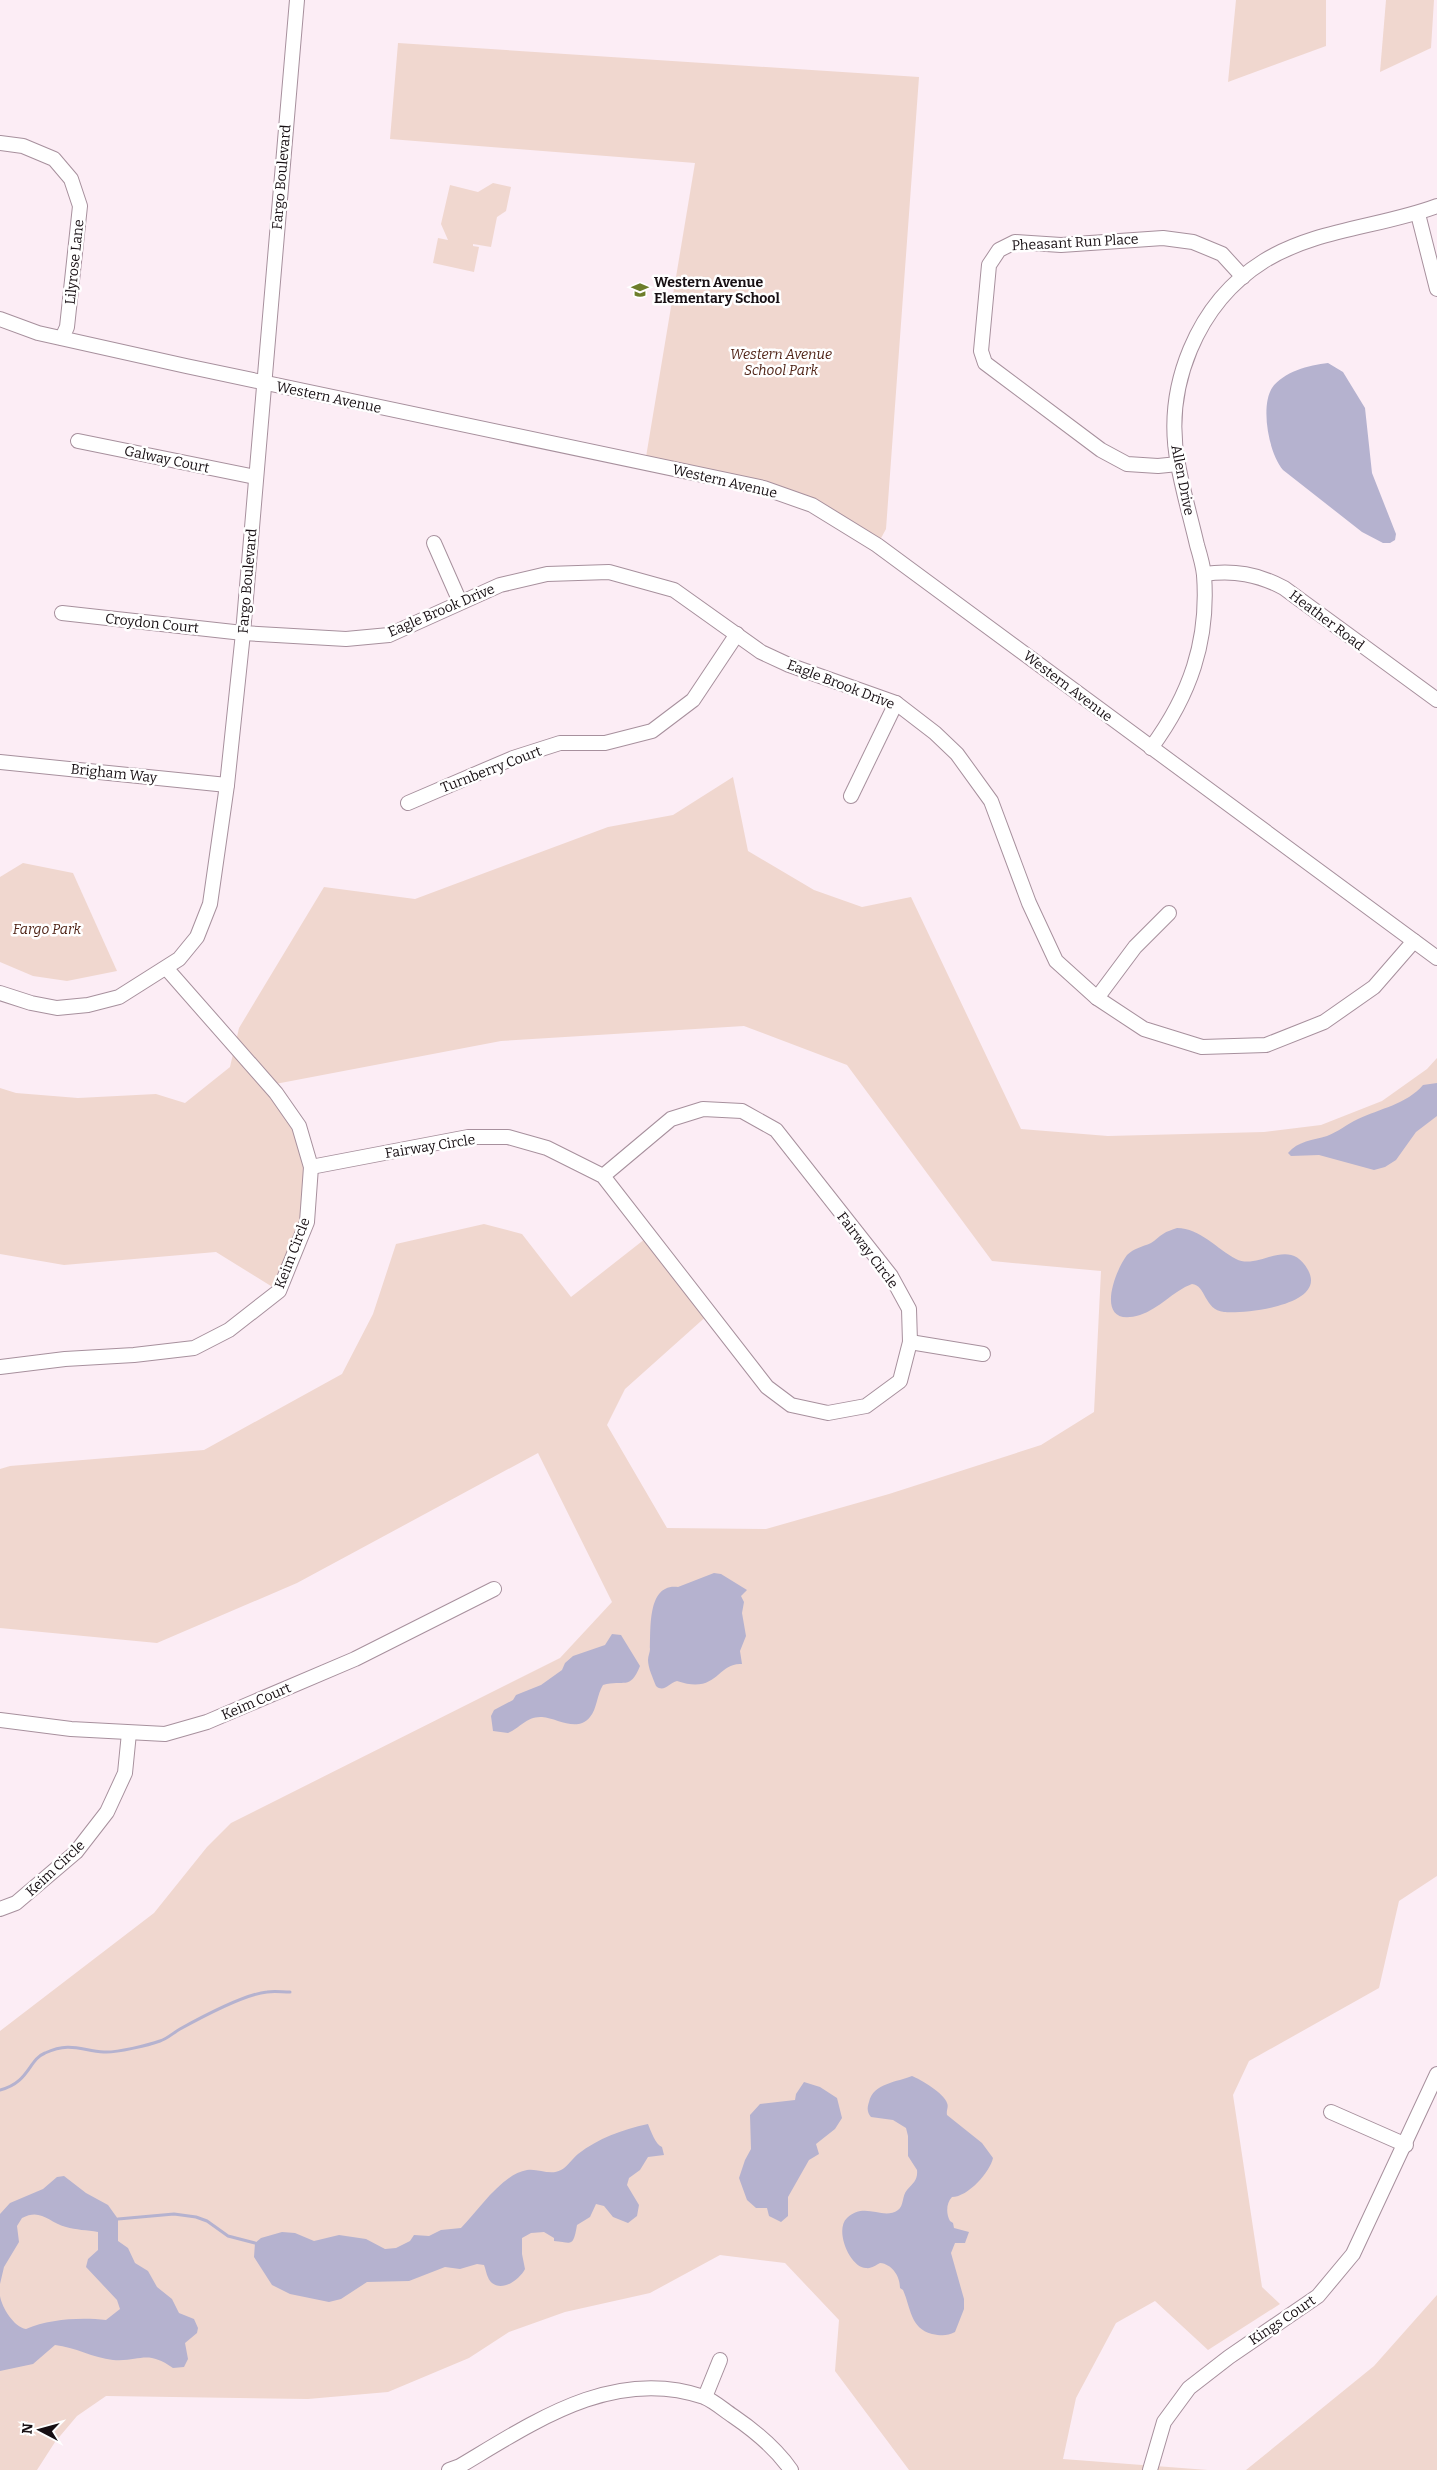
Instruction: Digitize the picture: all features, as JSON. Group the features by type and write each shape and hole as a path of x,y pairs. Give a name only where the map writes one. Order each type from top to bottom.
{"street":[{"name":"Fargo Boulevard","path":"0,992 31,1004 57,1008 88,1005 119,997 179,959 197,937 210,904 227,785 243,632 297,0"},
{"name":"Lilyrose Lane","path":"0,143 23,146 54,158 71,179 80,206 67,327 62,338"},
{"name":"Allen Drive","path":"1152,748 1178,709 1196,668 1204,621 1204,574 1178,464 1174,428 1178,384 1194,338 1218,301 1243,277 1264,261 1288,249 1326,236 1418,214 1437,206"},
{"path":"1418,214 1437,289"},
{"name":"Pheasant Run Place","path":"1178,464 1158,466 1127,464 1100,450 984,363 981,351 989,265 998,250 1015,242 1061,245 1163,238 1193,242 1222,254 1243,277"},
{"name":"Western Avenue","path":"0,319 38,333 263,383 764,488 812,506 878,544 1437,958"},
{"name":"Galway Court","path":"78,441 255,477"},
{"path":"434,543 460,602"},
{"name":"Eagle Brook Drive","path":"243,632 346,639 389,635 500,585 547,574 610,572 674,590 738,634 760,652 788,665 896,703 935,732 957,754 977,780 994,808 1029,903 1056,961 1097,998 1144,1030 1202,1047 1266,1044 1324,1022 1374,988 1414,941"},
{"name":"Heather Road","path":"1204,574 1238,572 1269,580 1284,588 1437,700"},
{"name":"Croydon Court","path":"62,614 243,632"},
{"name":"Turnberry Court","path":"408,803 512,758 560,743 605,743 652,731 693,700 738,634"},
{"path":"851,796 896,703"},
{"name":"Brigham Way","path":"0,762 227,785"},
{"path":"1097,998 1135,947 1169,912"},
{"name":"Keim Circle","path":"0,1367 65,1359 134,1355 194,1348 229,1330 279,1291 307,1222 311,1167 299,1126 276,1093 166,969"},
{"name":"Fairway Circle","path":"311,1167 468,1137 508,1137 547,1148 603,1176 766,1387 791,1405 828,1413 866,1406 900,1381 910,1342 909,1309 891,1276 776,1130 742,1111 703,1109 671,1119 603,1176"},
{"path":"910,1342 983,1354"},
{"name":"Keim Court","path":"0,1720 71,1729 165,1734 207,1722 355,1659 494,1589"},
{"name":"Keim Circle","path":"0,1908 16,1903 76,1852 108,1812 125,1773 129,1733"},
{"name":"Kings Court","path":"1150,2470 1164,2422 1189,2388 1229,2357 1318,2296 1353,2254 1406,2145 1437,2074"},
{"path":"1331,2112 1406,2145"},
{"path":"706,2397 720,2360"},
{"path":"449,2470 460,2466 552,2412 602,2393 655,2389 706,2397 760,2434 790,2470"}],"green space":[{"path":"1236,0 1326,0 1326,46 1228,82"},
{"path":"1386,0 1434,0 1431,48 1380,72"},
{"name":"Western Avenue School Park","path":"398,43 919,77 886,529 880,540 818,501 646,457 695,163 390,139"},
{"path":"493,183 511,187 506,211 497,217 491,247 473,244 473,246 479,247 474,272 433,263 438,238 448,240 441,224 450,185 478,192"},
{"path":"733,777 748,851 814,890 862,907 911,897 1021,1129 1108,1136 1264,1132 1321,1125 1382,1101 1427,1069 1437,1058 1437,1876 1399,1901 1379,1988 1249,2061 1233,2095 1262,2287 1280,2304 1208,2350 1155,2301 1116,2323 1076,2398 1063,2459 1208,2470 909,2470 835,2371 839,2320 785,2263 720,2255 650,2293 565,2312 509,2332 469,2358 388,2392 308,2399 106,2396 77,2416 55,2442 37,2470 0,2470 0,2031 154,1913 207,1847 231,1823 560,1658 612,1602 538,1453 297,1583 157,1643 0,1628 0,1469 10,1466 204,1450 342,1374 373,1314 396,1244 484,1224 522,1234 571,1297 650,1235 710,1313 625,1389 607,1425 667,1528 766,1529 889,1494 1041,1445 1094,1412 1101,1271 992,1261 847,1065 744,1026 501,1041 270,1085 276,1093 311,1167 307,1222 279,1291 216,1252 64,1265 0,1254 0,1088 16,1093 78,1098 156,1094 185,1103 230,1067 239,1028 324,887 415,899 608,827 673,815"},
{"name":"Fargo Park","path":"23,863 73,873 117,971 67,981 33,976 0,962 0,877"},
{"path":"1437,2295 1437,2470 1246,2470 1374,2366"}],"shaded area":[{"path":"1328,363 1343,372 1365,408 1372,473 1396,534 1395,540 1390,543 1383,543 1362,532 1283,470 1278,463 1270,442 1267,407 1268,396 1272,388 1277,382 1297,370"},
{"path":"1437,1083 1437,1116 1416,1132 1396,1160 1385,1167 1374,1170 1319,1155 1291,1156 1288,1153 1301,1143 1327,1136 1358,1119 1409,1097 1423,1085"},
{"path":"1177,1228 1193,1231 1201,1235 1236,1259 1254,1261 1283,1254 1292,1255 1300,1260 1308,1270 1311,1282 1306,1292 1295,1300 1264,1309 1234,1312 1217,1310 1209,1303 1197,1285 1192,1284 1140,1315 1126,1317 1117,1314 1112,1307 1111,1297 1117,1274 1127,1255 1135,1249 1151,1243 1166,1232"},
{"path":"714,1573 721,1574 747,1590 741,1596 744,1602 742,1613 746,1636 740,1651 742,1664 727,1668 716,1677 701,1684 677,1681 664,1688 659,1688 656,1686 652,1676 648,1660 651,1620 656,1600 661,1592 668,1588 678,1587"},
{"path":"612,1634 621,1635 640,1666 633,1679 626,1683 603,1685 596,1706 585,1722 573,1724 537,1717 528,1720 508,1733 493,1731 491,1716 494,1710 513,1700 516,1695 541,1685 562,1670 565,1663 573,1656 605,1645"},
{"path":"912,2076 926,2083 942,2095 948,2104 947,2115 982,2143 993,2158 988,2170 977,2183 965,2193 952,2197 948,2205 948,2215 954,2228 969,2232 965,2243 955,2243 951,2253 964,2299 964,2309 955,2332 947,2335 932,2334 919,2327 912,2317 903,2290 900,2288 899,2279 892,2268 880,2263 870,2268 860,2266 854,2262 843,2239 843,2224 847,2218 860,2211 886,2214 898,2210 905,2192 916,2179 917,2170 908,2156 906,2128 893,2120 871,2117 868,2110 868,2104 875,2091 887,2084"},
{"path":"804,2082 820,2087 837,2098 842,2118 835,2129 816,2144 819,2154 809,2160 788,2197 788,2216 781,2222 769,2216 767,2208 756,2208 747,2200 739,2178 751,2149 750,2115 760,2104 795,2100 796,2094"},
{"path":"648,2124 655,2140 662,2147 664,2155 648,2157 640,2170 629,2178 627,2185 639,2205 637,2216 628,2223 613,2217 604,2206 596,2204 590,2217 577,2225 574,2238 568,2243 554,2241 554,2238 544,2232 531,2233 522,2238 522,2254 525,2269 519,2277 506,2285 501,2286 492,2283 484,2265 477,2264 460,2269 445,2267 409,2281 367,2282 341,2299 329,2302 290,2294 272,2285 254,2257 255,2243 261,2238 282,2232 295,2233 314,2241 339,2235 366,2239 385,2249 396,2248 410,2241 414,2235 429,2236 441,2230 461,2228 491,2194 509,2178 527,2170 557,2172 586,2148 602,2139"},
{"path":"64,2176 86,2193 108,2205 118,2219 118,2241 128,2248 135,2263 148,2271 157,2287 172,2299 179,2313 194,2319 198,2328 197,2333 185,2343 188,2359 184,2367 173,2368 164,2362 150,2358 106,2359 55,2345 33,2364 0,2371 0,2296 9,2316 17,2325 26,2329 45,2323 65,2320 106,2320 120,2309 117,2300 86,2267 88,2259 98,2250 98,2232 66,2227 40,2215 34,2214 22,2218 17,2226 19,2242 4,2267 0,2284 0,2214 10,2203 43,2189 57,2177"}],"waterway":[{"path":"0,2090 17,2082 39,2056 45,2053 68,2047 104,2052 141,2047 163,2040 199,2019 247,1997 267,1992 290,1992"},
{"path":"118,2219 174,2214 196,2217 207,2221 228,2236 255,2243"}],"place":[{"name":"Western Avenue Elementary School","path":"640,290"}]}
